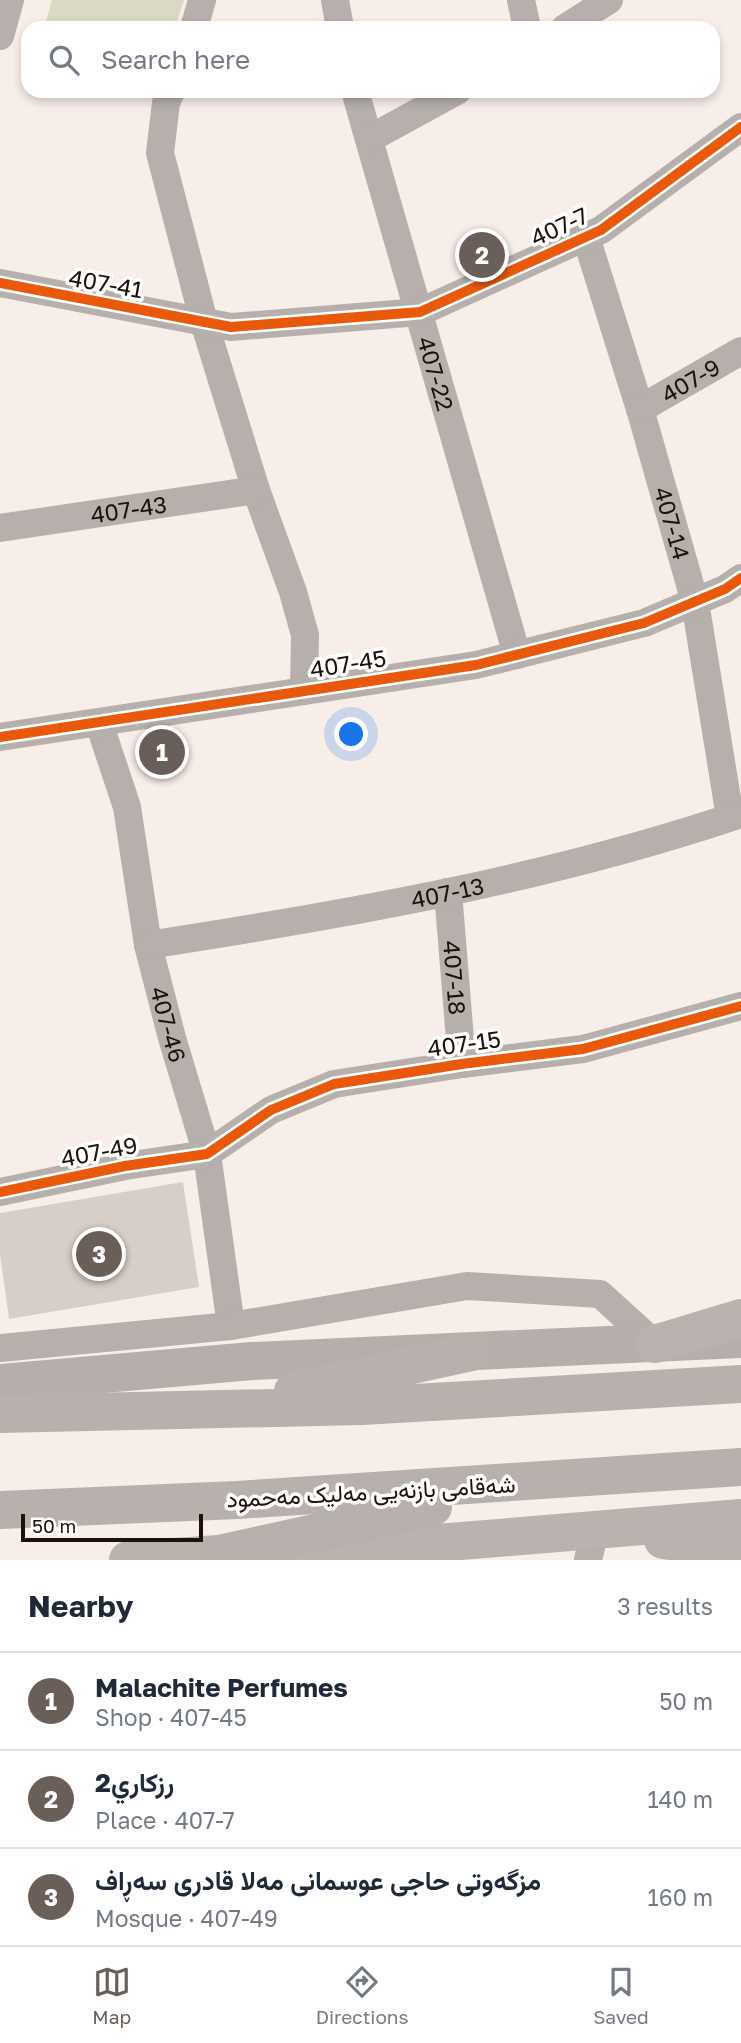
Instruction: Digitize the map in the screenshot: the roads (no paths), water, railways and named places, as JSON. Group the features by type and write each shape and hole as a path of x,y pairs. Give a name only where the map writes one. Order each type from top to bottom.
{"highway":[{"path":"206,1409 472,1352"},
{"path":"0,1414 362,1406 741,1384"},
{"name":"شەقامی بازنەیی مەلیک مەحمود","path":"0,1510 237,1500 741,1467"},
{"path":"219,1554 551,1480"}],"main road":[{"path":"655,1344 741,1318"},
{"path":"0,1384 252,1361 741,1339"},
{"path":"592,1545 741,1518"},
{"path":"128,1560 219,1554 326,1556 592,1545 741,1551"}],"street":[{"path":"0,36 10,0"},
{"path":"196,21 202,0"},
{"path":"335,0 339,21"},
{"path":"521,0 526,21"},
{"path":"576,21 609,0"},
{"path":"168,98 160,153 204,323 305,635 304,691"},
{"name":"407-22","path":"357,98 517,655"},
{"path":"369,139 444,98"},
{"name":"407-7","path":"204,323 230,327 420,312 601,230 741,127"},
{"name":"407-14","path":"586,237 640,409 695,602 736,815"},
{"name":"407-41","path":"0,283 204,323"},
{"name":"407-9","path":"640,409 741,351"},
{"name":"407-43","path":"0,528 256,490"},
{"name":"407-45","path":"0,737 475,665 644,623 725,589 741,579"},
{"name":"407-46","path":"99,723 127,807 148,945 172,1038 207,1154 231,1326"},
{"name":"407-13","path":"148,945 265,927 527,876 682,833 736,815"},
{"name":"407-18","path":"448,892 462,1064"},
{"name":"407-15","path":"207,1154 271,1110 334,1084 583,1049 741,1006"},
{"name":"407-49","path":"0,1192 125,1166 207,1154"},
{"path":"0,1348 231,1326 467,1286 600,1294 655,1344"}],"place":[{"name":"رزكاري2","path":"482,255"},
{"name":"Malachite Perfumes","path":"162,752"},
{"name":"مزگەوتی حاجی عوسمانی مەلا قادری سەڕاف","path":"99,1254"}]}
